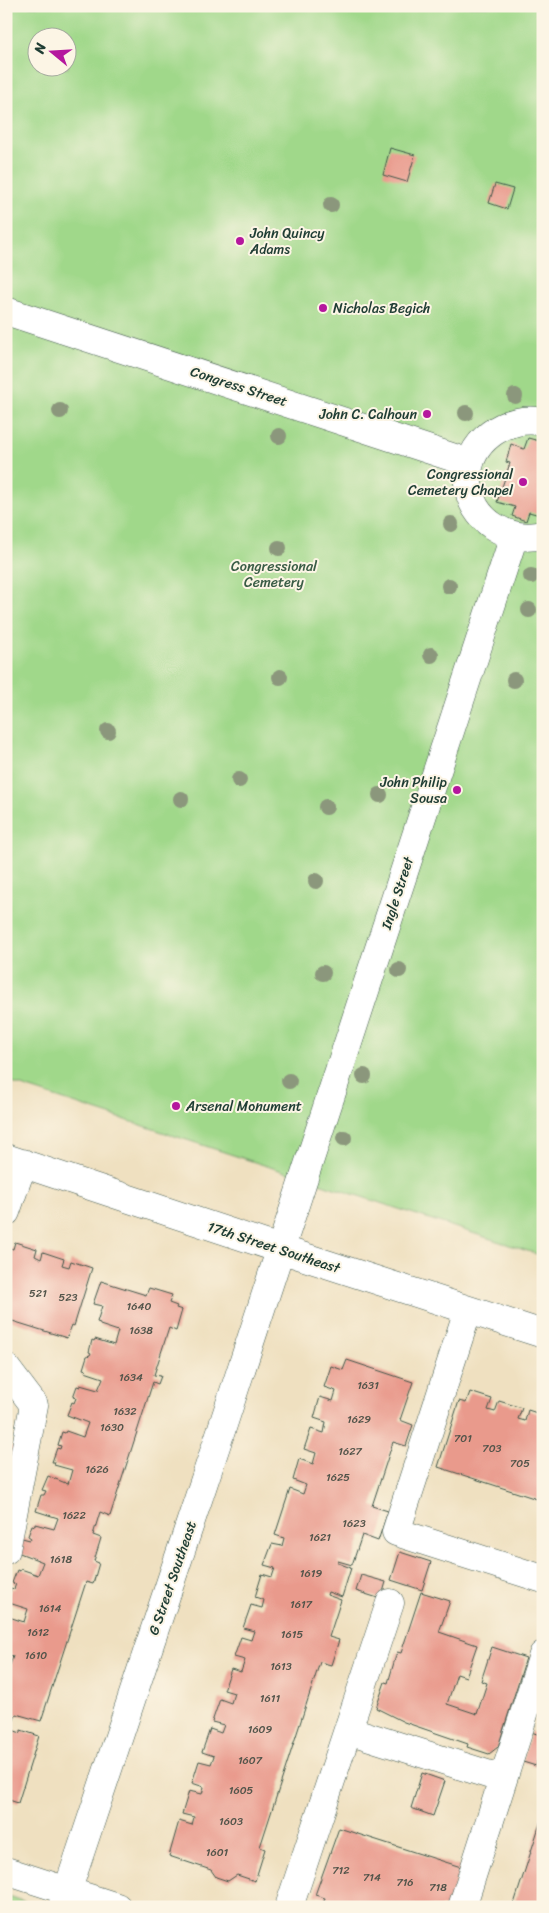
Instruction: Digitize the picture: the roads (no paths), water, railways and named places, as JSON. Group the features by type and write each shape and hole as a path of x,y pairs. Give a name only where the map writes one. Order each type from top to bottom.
{"street":[{"name":"Congress Street","path":"6,311 470,463"},
{"path":"543,422 530,420 511,422 493,430 479,445 470,463 468,482 472,501 482,517 496,529 514,536 531,538 543,535"},
{"name":"Ingle Street","path":"280,1249 514,536"},
{"path":"6,1212 14,1161"},
{"name":"17th Street Southeast","path":"14,1161 543,1334"},
{"name":"G Street Southeast","path":"64,1899 280,1249"},
{"path":"468,1310 396,1532 543,1579"},
{"path":"6,1368 34,1405 6,1550"},
{"path":"289,1907 390,1603"},
{"path":"462,1907 543,1655"},
{"path":"348,1730 503,1779"},
{"path":"6,1871 64,1899 118,1907"}],"place":[{"name":"John Quincy Adams","path":"240,241"},
{"name":"Nicholas Begich","path":"323,308"},
{"name":"John C. Calhoun","path":"427,414"},
{"name":"Congressional Cemetery Chapel","path":"523,482"},
{"name":"John Philip Sousa","path":"457,790"},
{"name":"Arsenal Monument","path":"176,1106"}],"park label":[{"name":"Congressional Cemetery","path":"274,574"}]}
